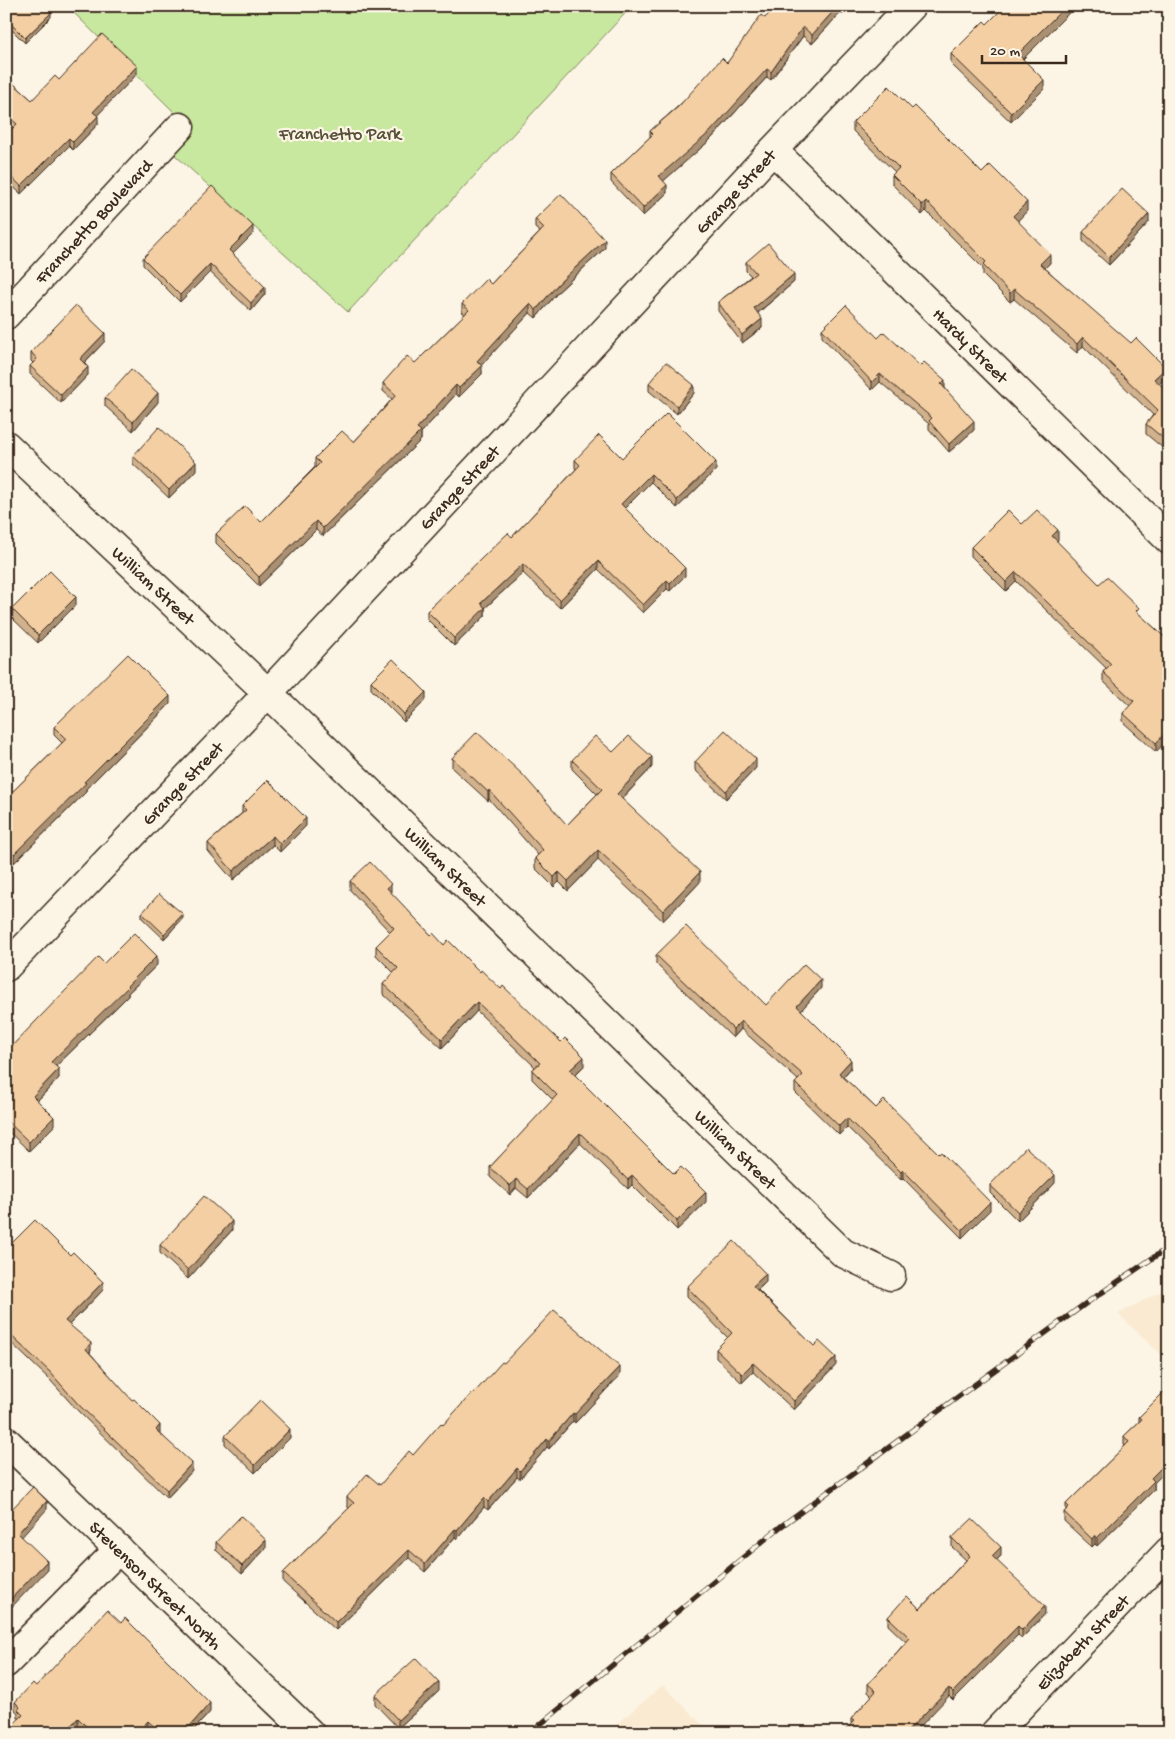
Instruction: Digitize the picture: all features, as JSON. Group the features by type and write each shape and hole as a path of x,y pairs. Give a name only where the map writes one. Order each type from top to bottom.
{"street":[{"name":"Grange Street","path":"6,967 268,693 773,150 911,6"},
{"name":"Franchetto Boulevard","path":"6,316 180,127"},
{"name":"Hardy Street","path":"773,150 1169,540"},
{"name":"William Street","path":"6,445 268,693 843,1253 891,1276"},
{"name":"Stevenson Street North","path":"6,1441 308,1731"},
{"path":"6,1663 119,1548"},
{"name":"Elizabeth Street","path":"995,1733 1169,1551"}],"shaded area":[{"path":"1169,1287 1169,1362 1118,1314"},
{"path":"663,1685 711,1733 606,1733"}],"green space":[{"name":"Franchetto Park","path":"67,6 632,6 348,312 154,136 174,112"}],"building":[{"path":"6,6 45,6 51,13 25,38 6,19"},
{"path":"776,6 838,6 812,35 803,27 771,72 767,69 710,132 659,176 667,185 643,208 611,174 653,134 650,131 679,106 722,58 727,63 761,15 765,18"},
{"path":"1005,6 1066,6 1018,54 1044,80 1011,113 951,54 984,21 987,24"},
{"path":"102,34 137,66 93,112 98,116 73,142 69,138 21,186 6,172 6,135 17,124 6,114 6,77 32,100 55,76 59,80"},
{"path":"889,86 912,109 915,106 982,173 990,165 1027,202 1013,216 1050,254 1040,264 1131,343 1136,338 1166,368 1154,379 1169,392 1169,443 1146,424 1158,410 1083,337 1077,344 1014,289 1010,293 983,265 986,262 926,201 922,205 892,175 899,168 853,122"},
{"path":"212,186 253,226 229,250 265,287 251,303 210,264 180,295 143,258"},
{"path":"1122,189 1149,214 1109,257 1083,232"},
{"path":"561,194 605,240 558,284 536,310 530,304 477,361 482,366 459,388 456,385 417,428 421,431 323,528 316,521 259,577 216,534 245,506 261,522 320,463 315,458 342,431 354,442 396,395 383,383 407,356 415,363 469,310 462,304 486,279 491,284 544,228 535,219"},
{"path":"768,243 794,274 754,308 762,319 742,335 718,302 756,273 746,262"},
{"path":"76,305 105,333 80,359 88,367 61,395 30,366 37,359 31,352"},
{"path":"846,305 878,338 884,332 920,366 924,362 945,380 941,384 974,421 949,444 929,421 932,418 880,374 872,382 822,329"},
{"path":"666,362 694,385 677,406 649,383"},
{"path":"131,369 158,393 133,422 105,398"},
{"path":"667,413 716,462 677,500 651,474 621,504 685,568 670,583 667,580 643,605 598,561 560,600 523,564 481,603 485,608 454,638 427,611 508,533 512,537 580,465 575,460 599,435 622,458"},
{"path":"159,427 196,462 169,490 133,456"},
{"path":"6,507 10,511 6,515"},
{"path":"1008,510 1022,524 1037,510 1058,530 1052,536 1099,584 1107,577 1139,608 1136,611 1169,641 1169,729 1156,743 1123,713 1134,701 1103,672 1111,664 1016,572 1006,582 971,547"},
{"path":"50,571 76,597 38,635 12,609"},
{"path":"128,654 170,696 84,782 86,783 14,854 12,852 6,858 6,798 66,739 54,727"},
{"path":"393,659 426,692 404,714 371,681"},
{"path":"725,730 756,759 726,791 695,762"},
{"path":"477,732 523,775 567,825 602,789 572,760 595,736 613,752 629,736 652,757 617,794 700,872 663,911 598,850 568,881 559,872 554,877 535,858 543,850 489,790 488,792 452,758"},
{"path":"268,780 306,818 280,844 273,836 233,871 208,843 246,810 242,806"},
{"path":"370,862 391,884 387,888 431,935 433,933 444,945 448,940 480,972 481,970 501,989 503,986 561,1042 565,1038 584,1057 570,1070 674,1174 681,1167 706,1192 677,1221 632,1175 628,1180 580,1133 528,1189 516,1179 510,1186 490,1167 557,1095 532,1070 540,1063 477,1002 442,1039 383,984 398,968 376,946 394,928 350,881"},
{"path":"159,894 183,914 164,934 142,913"},
{"path":"686,926 766,1005 804,964 821,980 797,1006 851,1060 839,1073 876,1108 884,1100 939,1154 941,1152 990,1202 962,1230 903,1170 901,1172 847,1118 839,1126 795,1083 803,1075 741,1021 733,1029 656,955"},
{"path":"134,933 157,956 51,1062 59,1069 33,1096 54,1117 29,1142 6,1120 6,1052 98,957 104,963"},
{"path":"1026,1147 1055,1175 1018,1212 990,1185"},
{"path":"204,1196 232,1221 188,1270 160,1245"},
{"path":"35,1220 70,1255 73,1252 103,1282 65,1321 91,1343 86,1349 132,1400 134,1399 160,1425 156,1430 192,1463 167,1490 78,1404 50,1372 6,1331 6,1249"},
{"path":"734,1241 766,1274 753,1286 814,1346 819,1341 836,1357 794,1401 753,1363 742,1374 716,1349 732,1333 687,1287"},
{"path":"554,1310 620,1367 575,1414 573,1413 549,1441 547,1439 520,1471 517,1468 488,1502 484,1498 425,1564 409,1550 336,1622 283,1573 354,1503 347,1497 367,1474 380,1485 409,1451 413,1455 441,1423 443,1425"},
{"path":"1169,1387 1169,1460 1151,1478 1154,1481 1097,1538 1095,1535 1092,1539 1064,1512 1069,1507 1066,1504 1129,1442 1124,1436 1142,1419 1139,1417"},
{"path":"260,1400 290,1429 255,1465 225,1436"},
{"path":"33,1487 47,1501 18,1533 47,1561 6,1604 6,1515"},
{"path":"241,1516 266,1540 242,1566 216,1542"},
{"path":"972,1519 1001,1547 992,1556 1045,1606 1022,1630 1018,1626 953,1692 949,1688 906,1733 842,1733 854,1721 851,1719 876,1691 868,1684 910,1638 888,1617 907,1596 920,1609 970,1556 952,1538"},
{"path":"107,1610 121,1623 125,1618 210,1703 184,1733 161,1733 148,1721 137,1733 93,1733 78,1718 64,1733 6,1733 23,1715 18,1710 20,1707 15,1702 33,1683 36,1686"},
{"path":"416,1658 439,1682 398,1720 375,1695"}],"railway":[{"path":"530,1733 780,1527 1085,1304 1169,1247"}]}
